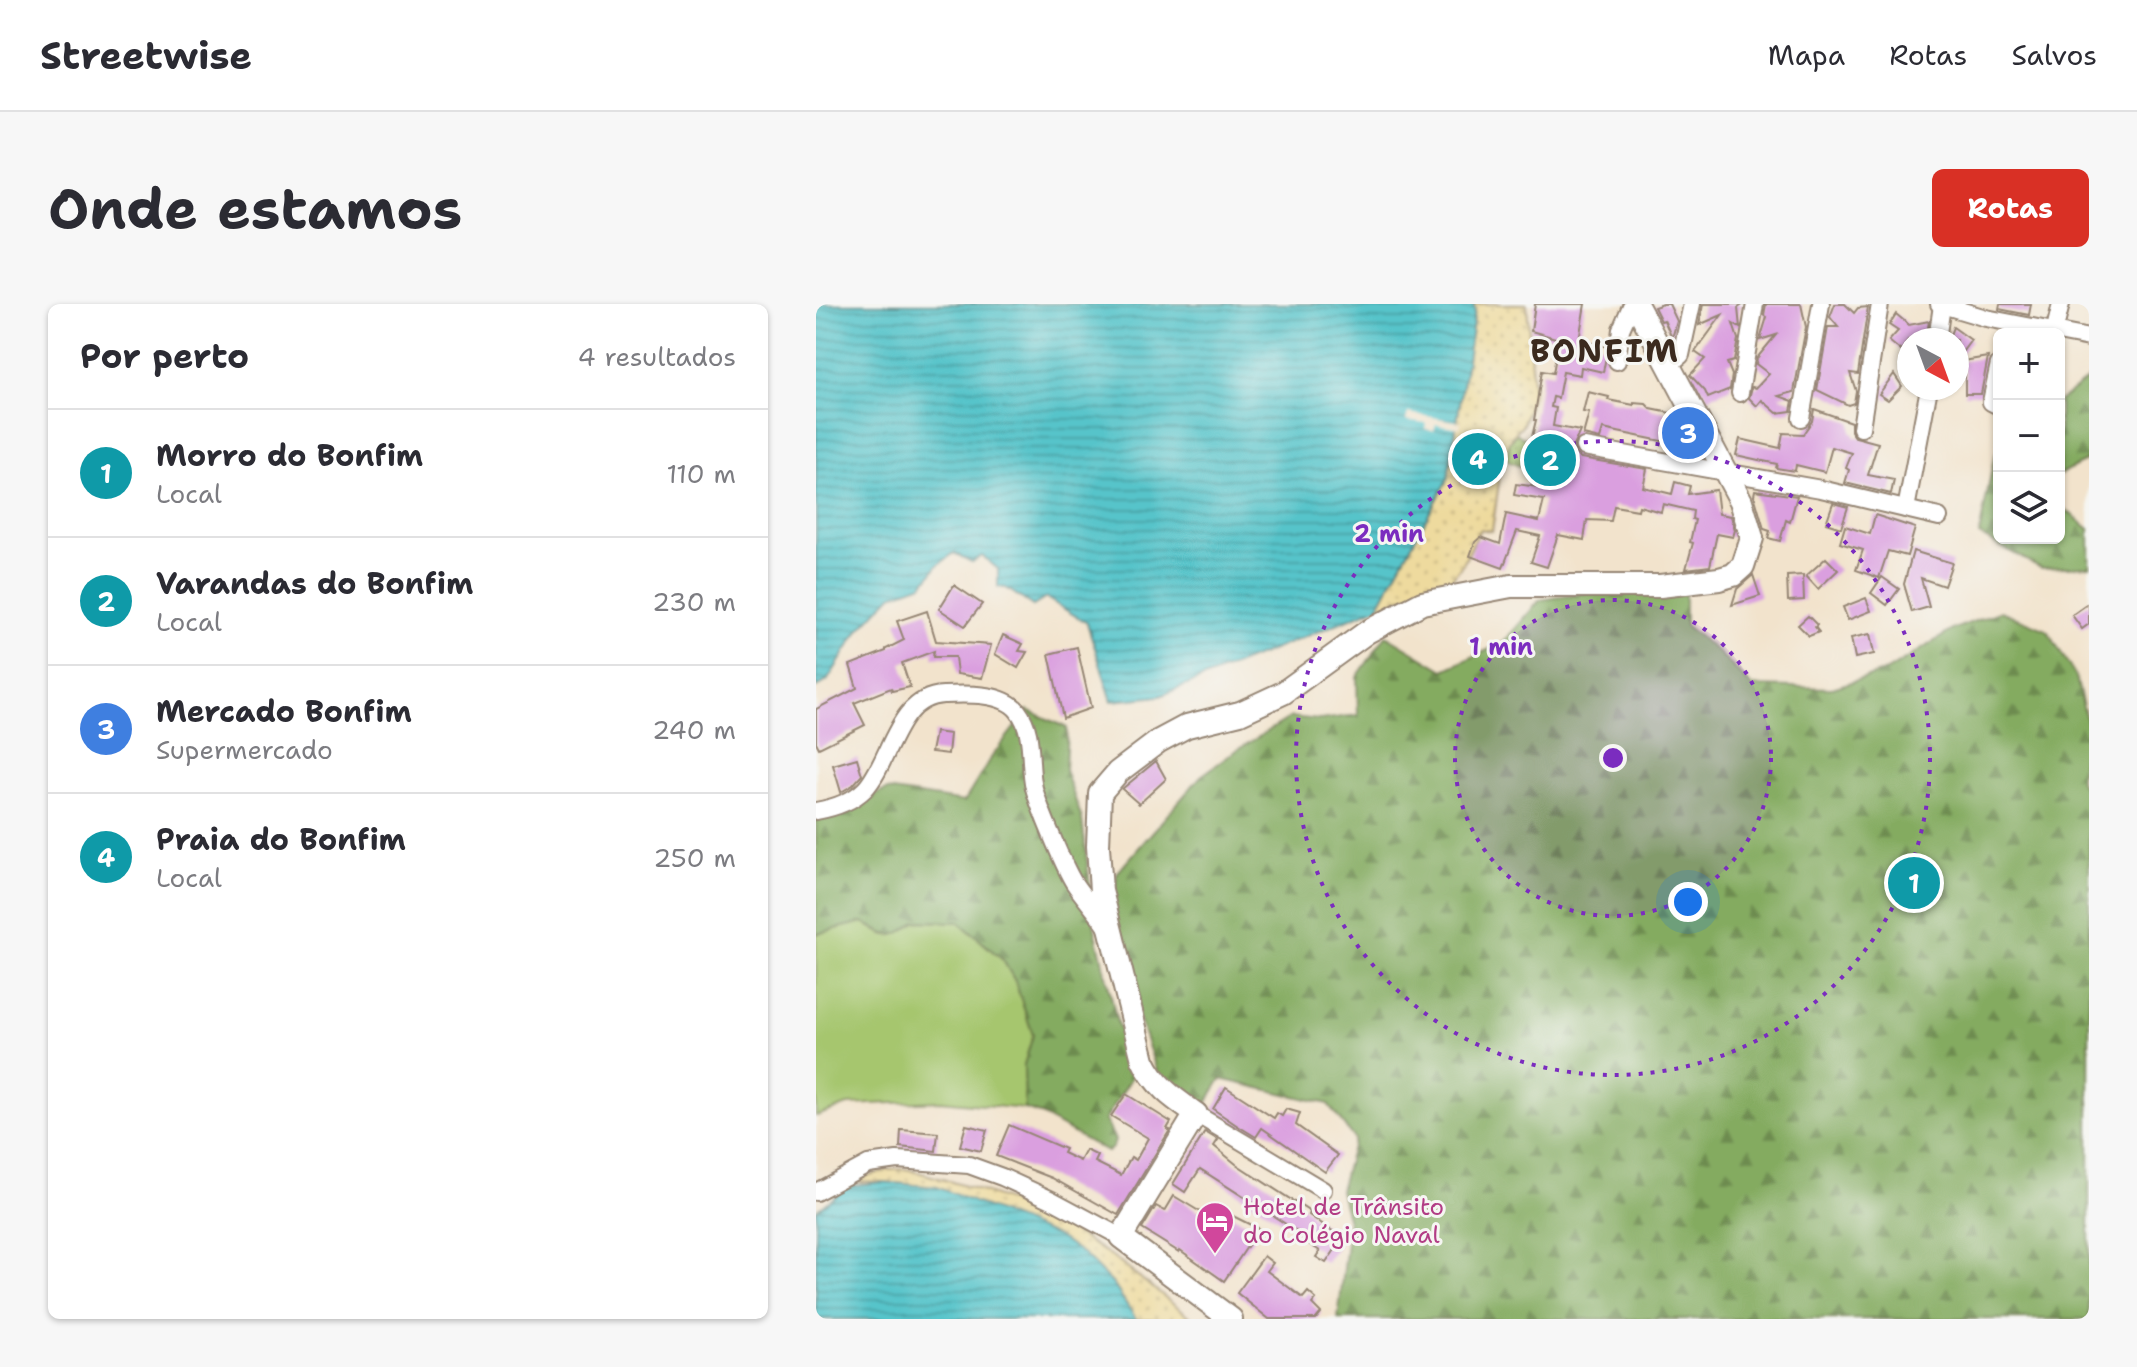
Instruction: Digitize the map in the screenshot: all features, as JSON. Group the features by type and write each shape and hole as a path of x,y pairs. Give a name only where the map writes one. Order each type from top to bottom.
{"main road":[{"path":"1231,1319 1121,1237 1196,1114 1164,1092 1151,1078 1143,1060 1101,891 1098,846 1100,793 1118,772 1159,741 1187,726 1240,713 1283,693 1367,632 1422,603 1511,586 1660,586 1719,579 1733,575 1743,566 1752,538 1741,501 1634,304"}],"street":[{"path":"1617,361 1621,329 1634,304"},
{"path":"1669,365 1681,355 1692,304"},
{"path":"1740,393 1755,304"},
{"path":"1801,418 1821,304"},
{"path":"1861,428 1880,304"},
{"path":"1938,328 1941,304 1988,311 2006,328"},
{"path":"2055,328 2061,304"},
{"path":"2065,332 2089,338"},
{"path":"1906,509 1927,400"},
{"path":"1584,447 1725,470 1939,517"},
{"path":"816,811 853,799 865,788 914,707 934,696 967,694 1000,700 1017,709 1026,726 1034,788 1073,881 1108,928"},
{"path":"1196,1114 1323,1190"},
{"path":"816,1192 868,1164 897,1160 969,1165 1052,1200 1121,1237"}],"green space":[{"path":"2089,378 2089,459 2065,472 2065,400 2065,396"},
{"path":"1517,434 1528,440 1519,466 1506,460 1510,443"},
{"path":"1993,464 1993,542 1979,535"},
{"path":"2065,509 2089,529 2089,566 2041,568 1996,544 2065,544"},
{"path":"1685,578 1685,625 1752,686 1832,688 1887,671 1954,629 2001,611 2047,630 2076,677 2088,727 2079,781 2089,793 2089,1319 1338,1319 1349,1226 1340,1190 1354,1139 1328,1104 1221,1079 1199,1116 1164,1092 1108,928 1117,873 1201,776 1291,717 1320,720 1358,715 1357,677 1386,635 1444,670 1503,643 1540,600"},
{"path":"1028,710 1067,728 1065,770 1082,819 1095,929 1118,1026 1135,1072 1105,1120 1115,1140 1107,1152 1025,1109 1024,1065 1033,1035 1015,981 1003,960 959,922 916,921 901,932 890,935 863,922 816,934 816,817 887,790 964,802 993,755"},
{"path":"916,921 959,922 1003,960 1015,981 1033,1035 1024,1065 1025,1109 940,1101 848,1105 816,1116 816,934 863,922 878,932 895,935"}],"sand":[{"path":"1473,304 1527,304 1533,394 1523,424 1512,437 1500,475 1492,531 1480,529 1463,564 1447,585 1425,589 1378,607 1448,478 1475,310"},
{"path":"907,1169 987,1193 1063,1226 1114,1258 1194,1319 1136,1319 1113,1284 1082,1253 937,1187 846,1181 888,1170"}],"water":[{"path":"816,304 1473,304 1475,310 1448,478 1378,607 1160,696 1112,701 1087,623 1046,598 1033,606 1006,588 998,587 998,569 982,556 972,562 954,553 938,565 923,584 892,595 860,629 827,681 816,688"},
{"path":"883,1182 937,1187 1059,1237 1082,1253 1113,1284 1136,1319 816,1319 816,1210 847,1186"}],"pier":[{"path":"1408,413 1461,422 1460,428 1436,424 1434,430 1425,429 1426,423 1406,420"}],"building":[{"path":"1535,304 1585,304 1579,340 1608,347 1603,372 1581,367 1580,375 1563,372 1558,398 1553,397 1551,407 1556,408 1553,426 1580,431 1573,446 1575,454 1581,458 1647,469 1643,487 1672,494 1675,482 1690,486 1688,494 1716,490 1719,514 1731,516 1735,530 1733,537 1717,534 1710,566 1686,569 1693,543 1690,542 1695,520 1692,519 1693,511 1663,504 1661,512 1639,506 1638,510 1614,506 1611,521 1587,520 1584,540 1558,535 1547,567 1531,562 1540,536 1517,531 1503,568 1470,556 1475,542 1481,537 1500,544 1506,514 1539,521 1544,500 1514,495 1516,484 1538,487 1543,466 1526,462 1536,420 1542,371 1553,373 1559,339 1531,331"},
{"path":"1669,304 1677,321 1672,338 1654,307"},
{"path":"1703,304 1744,304 1738,308 1740,328 1733,324 1738,339 1734,361 1727,363 1732,375 1730,389 1708,398 1690,375 1705,359 1695,352 1722,315 1699,325"},
{"path":"1766,304 1801,304 1806,327 1794,392 1779,396 1793,401 1791,411 1777,413 1762,400 1757,406 1749,398 1752,387 1756,388 1769,374 1756,364 1757,358 1776,335 1760,340 1767,317 1764,315"},
{"path":"1835,304 1845,304 1854,313 1858,308 1868,307 1858,374 1850,373 1856,391 1854,403 1848,405 1817,390 1828,327 1838,327 1830,317"},
{"path":"2000,304 2031,304 2029,315 1999,309"},
{"path":"1896,314 1909,325 1929,321 1928,328 1897,330 1889,325"},
{"path":"1897,332 1897,348 1889,341"},
{"path":"1988,357 1981,394 1969,394 1969,360"},
{"path":"1894,374 1897,391 1888,400 1879,394"},
{"path":"1588,392 1609,397 1608,400 1646,404 1651,409 1680,415 1694,442 1671,443 1603,429 1600,439 1583,435 1589,413 1583,412"},
{"path":"1814,409 1851,422 1855,437 1878,443 1868,475 1894,480 1891,494 1845,483 1849,470 1846,468 1852,453 1832,447 1825,472 1796,465 1795,471 1776,468 1777,464 1736,455 1740,439 1780,448 1783,433 1803,434 1812,421"},
{"path":"1755,490 1797,496 1790,522 1786,520 1780,541 1768,538 1770,531 1764,529"},
{"path":"1833,503 1848,507 1841,528 1826,523"},
{"path":"1875,515 1915,528 1907,556 1888,551 1879,578 1856,570 1863,550 1840,543 1845,526 1870,534"},
{"path":"1913,551 1952,563 1944,586 1921,578 1929,607 1912,612 1904,584"},
{"path":"1826,558 1838,570 1818,589 1806,576"},
{"path":"1753,575 1760,596 1732,605 1737,589"},
{"path":"1803,575 1804,600 1788,601 1787,576"},
{"path":"1882,577 1899,589 1887,605 1871,593"},
{"path":"954,585 982,604 965,626 939,609"},
{"path":"1866,598 1871,611 1848,620 1843,607"},
{"path":"2089,603 2089,624 2082,629 2072,615"},
{"path":"927,611 936,641 991,645 982,678 957,674 955,657 933,657 934,651 902,663 910,687 892,691 891,688 854,703 865,725 819,748 816,742 816,709 857,688 850,665 886,651 904,640 897,621"},
{"path":"1808,616 1819,632 1809,636 1798,625"},
{"path":"1870,634 1874,654 1855,658 1851,638"},
{"path":"1003,635 1023,644 1019,651 1027,652 1018,668 995,654"},
{"path":"1077,647 1091,708 1063,718 1049,654"},
{"path":"935,732 950,734 948,754 931,752"},
{"path":"857,758 862,775 841,792 833,765"},
{"path":"1156,761 1166,779 1139,804 1122,789"},
{"path":"1226,1087 1274,1118 1277,1113 1282,1116 1286,1109 1300,1113 1296,1125 1338,1155 1325,1172 1262,1128 1256,1137 1213,1109"},
{"path":"1126,1094 1171,1122 1167,1129 1170,1130 1118,1215 1052,1178 996,1156 1009,1125 1065,1149 1063,1153 1080,1161 1086,1150 1098,1156 1095,1162 1121,1175 1131,1157 1136,1160 1148,1138 1111,1116"},
{"path":"966,1125 987,1130 981,1151 960,1146"},
{"path":"901,1130 938,1133 936,1151 900,1147"},
{"path":"1205,1132 1218,1140 1214,1146 1236,1164 1310,1212 1309,1215 1343,1238 1326,1263 1316,1257 1320,1251 1304,1241 1306,1237 1200,1169 1185,1192 1173,1184"},
{"path":"1174,1196 1212,1219 1219,1209 1259,1229 1224,1281 1180,1250 1142,1229 1156,1206 1165,1211"},
{"path":"1264,1256 1273,1263 1267,1271 1303,1298 1308,1292 1316,1299 1312,1304 1321,1313 1316,1319 1269,1319 1237,1293"}],"place":[{"name":"Mercado Bonfim","path":"1688,433"},
{"name":"Praia do Bonfim","path":"1478,459"},
{"name":"Varandas do Bonfim","path":"1550,460"},
{"name":"Morro do Bonfim","path":"1914,883"},
{"name":"Hotel de Trânsito do Colégio Naval","path":"1215,1255"}],"district":[{"name":"BONFIM","path":"1605,350"}]}
